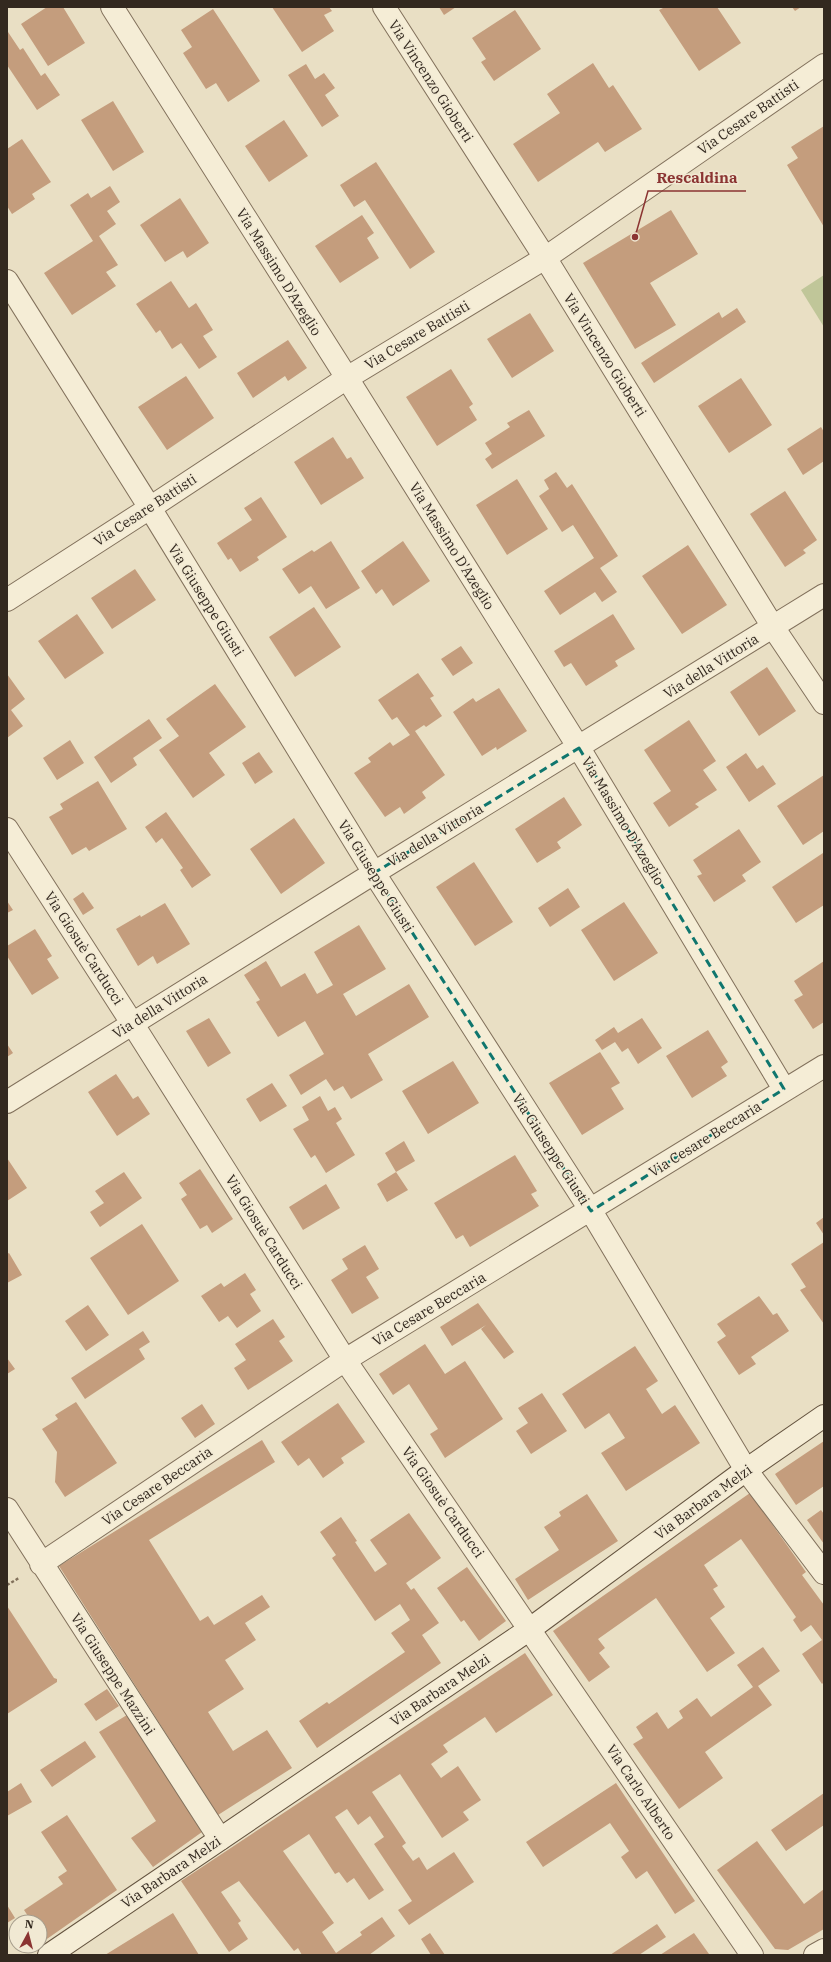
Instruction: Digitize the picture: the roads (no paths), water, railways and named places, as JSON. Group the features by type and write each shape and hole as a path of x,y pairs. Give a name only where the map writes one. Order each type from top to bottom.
{"street":[{"name":"Via Massimo D'Azeglio","path":"112,7 579,748 784,1089"},
{"name":"Via Vincenzo Gioberti","path":"384,7 544,258 773,627 824,703"},
{"name":"Via Cesare Battisti","path":"7,600 347,378 544,258 824,65"},
{"name":"Via Giuseppe Giusti","path":"7,281 150,508 374,873 590,1210 746,1470 824,1573"},
{"name":"Via della Vittoria","path":"7,1102 132,1023 579,748 824,595"},
{"name":"Via Giosuè Carducci","path":"7,829 132,1023 345,1360 530,1629"},
{"name":"Via Cesare Beccaria","path":"41,1564 345,1360 784,1089 824,1066"},
{"name":"Via Barbara Melzi","path":"49,1955 530,1629 746,1470 824,1416"},
{"name":"Via Giuseppe Mazzini","path":"7,1509 41,1564 220,1839"},
{"name":"Via Carlo Alberto","path":"530,1629 752,1955"},
{"path":"815,1955 824,1950"}],"place":[{"name":"Rescaldina","path":"635,237"}]}
